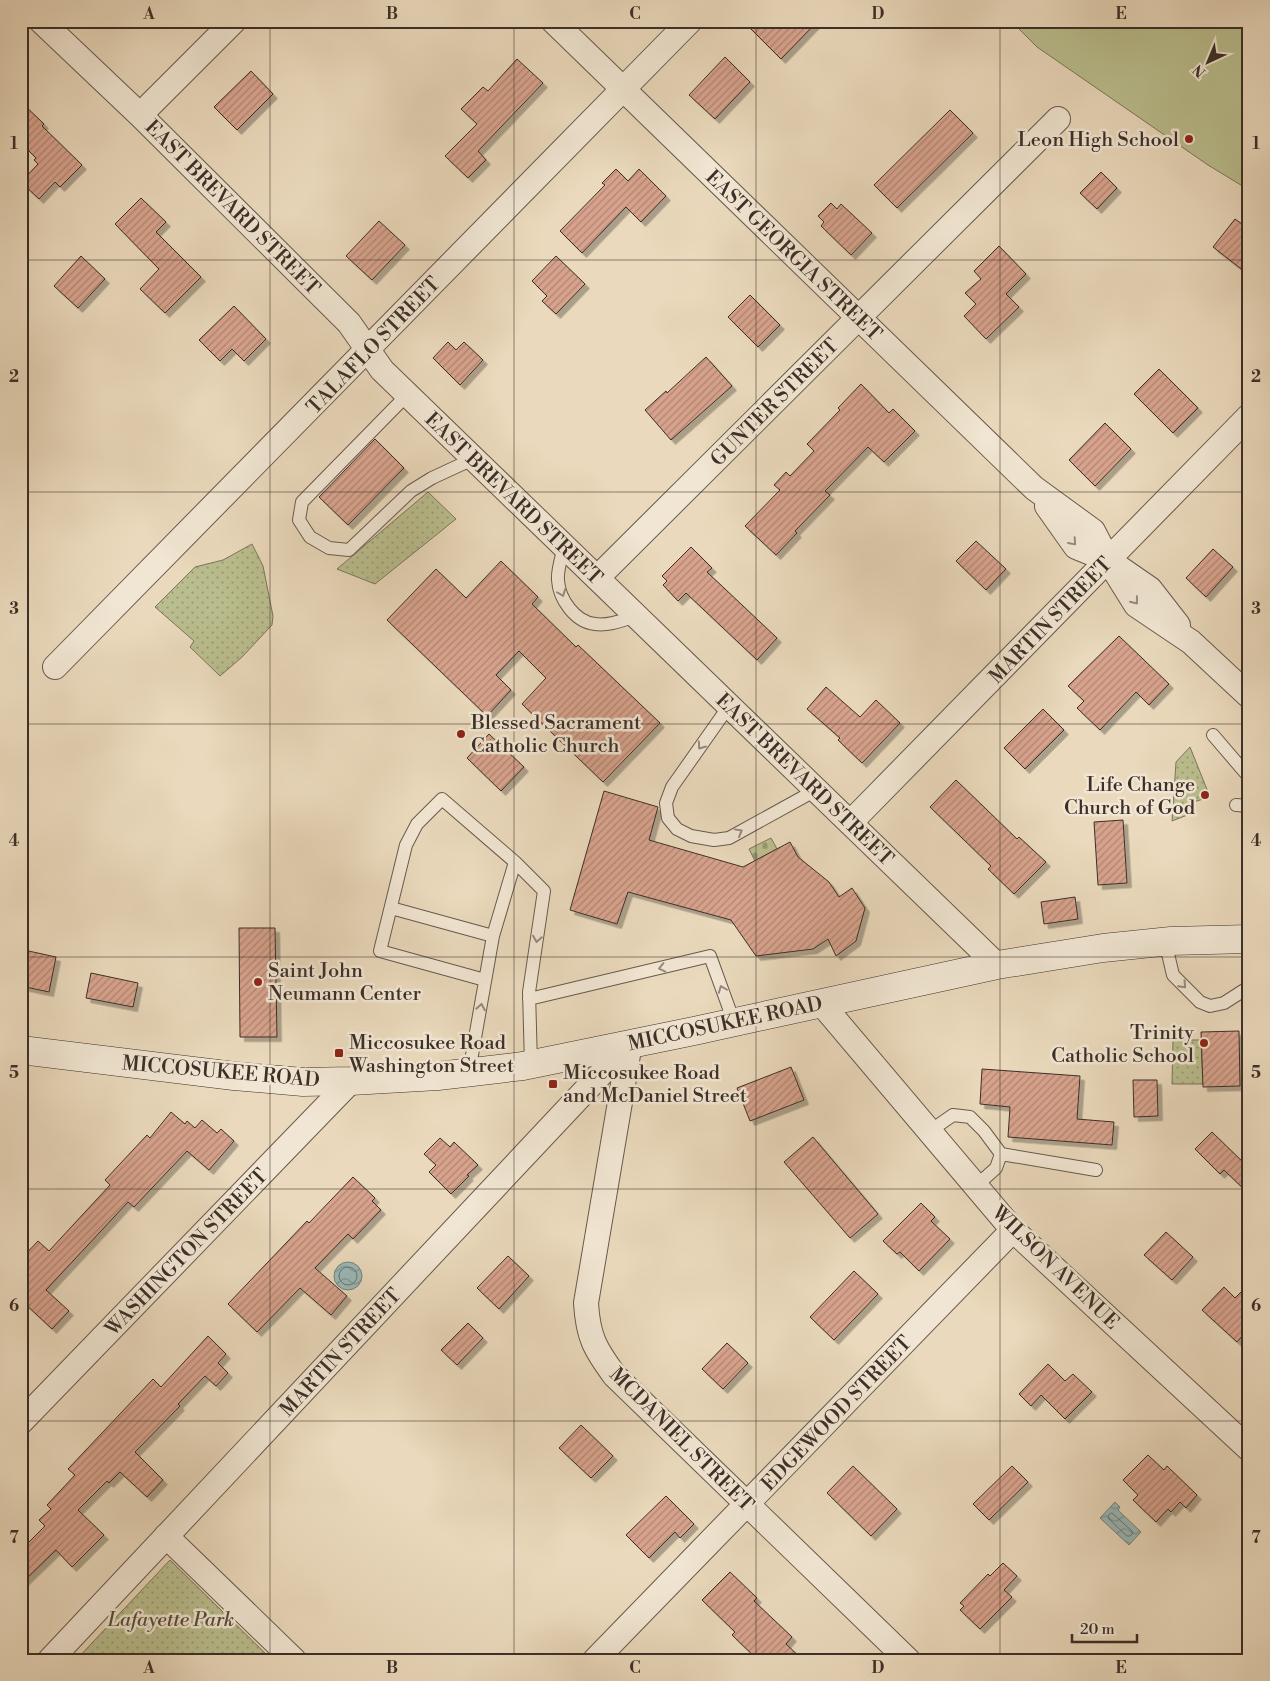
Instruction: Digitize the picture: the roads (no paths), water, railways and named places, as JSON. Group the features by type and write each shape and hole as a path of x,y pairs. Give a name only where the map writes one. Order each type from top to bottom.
{"street":[{"name":"EAST BREVARD STREET","path":"41,21 140,115 349,323 382,370 997,965"},
{"path":"140,115 234,21"},
{"name":"EAST GEORGIA STREET","path":"553,21 1034,488 1093,531 1108,560 1150,589 1191,642 1249,696"},
{"name":"TALAFLO STREET","path":"55,667 690,21"},
{"name":"GUNTER STREET","path":"597,578 1058,119"},
{"name":"MARTIN STREET","path":"850,823 1249,416"},
{"name":"MICCOSUKEE ROAD","path":"21,1050 234,1076 303,1082 438,1076 530,1064 997,965 1103,948 1166,941 1249,939"},
{"name":"WILSON AVENUE","path":"821,1003 1013,1230 1249,1450"},
{"name":"MARTIN STREET","path":"50,1660 630,1043"},
{"name":"MCDANIEL STREET","path":"630,1043 586,1303 591,1338 601,1357 615,1376 908,1660"},
{"name":"WASHINGTON STREET","path":"21,1422 351,1081"},
{"name":"EDGEWOOD STREET","path":"596,1660 1013,1230"},
{"path":"166,1536 294,1660"}],"lane":[{"path":"407,394 302,502 299,520 310,537 329,548 349,550 411,491 432,478 473,459"},
{"path":"564,546 558,579 561,596 571,610 582,620 594,624 608,624 636,616"},
{"path":"729,706 672,787 666,803 668,818 677,828 691,836 714,840 729,838 816,790"},
{"path":"1213,735 1249,777"},
{"path":"485,980 380,951 406,845 417,824 442,799 515,862 544,891 528,992 530,1064"},
{"path":"1236,805 1249,806"},
{"path":"469,1072 493,936 515,862"},
{"path":"391,908 493,936"},
{"path":"1166,941 1173,975 1200,1002 1210,1006 1224,1003 1249,987"},
{"path":"529,1000 710,956 734,1022"},
{"path":"930,1131 953,1115 970,1117 984,1131 1001,1154 1096,1170"},
{"path":"976,1186 996,1168 1001,1154"}],"water":[{"path":"348,1262 358,1266 362,1276 358,1286 348,1290 338,1286 334,1276 338,1266"},
{"path":"1115,1502 1120,1507 1118,1510 1141,1532 1129,1545 1100,1518"}],"place":[{"name":"Leon High School","path":"1189,139"},
{"name":"Blessed Sacrament Catholic Church","path":"461,734"},
{"name":"Life Change Church of God","path":"1205,795"},
{"name":"Saint John Neumann Center","path":"258,982"},
{"name":"Trinity Catholic School","path":"1204,1043"},
{"name":"Miccosukee Road Washington Street","path":"339,1053"},
{"name":"Miccosukee Road and McDaniel Street","path":"553,1084"}],"park label":[{"name":"Lafayette Park","path":"171,1619"}]}
